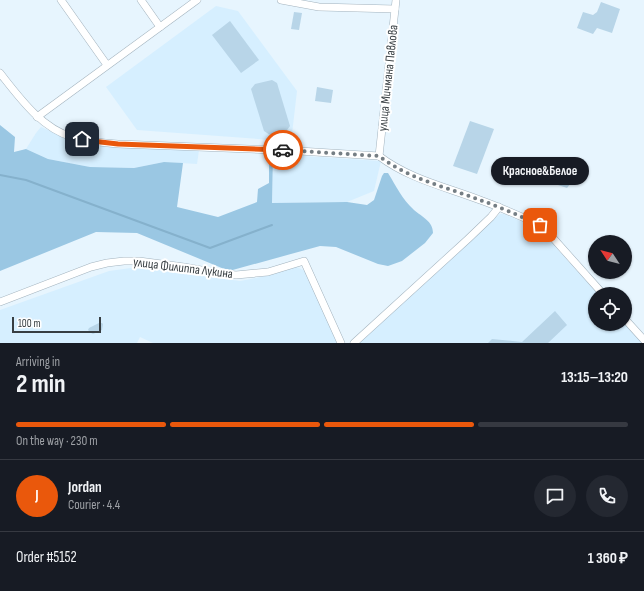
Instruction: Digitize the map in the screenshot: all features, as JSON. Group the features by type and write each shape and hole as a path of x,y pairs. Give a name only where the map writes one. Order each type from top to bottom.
{"street":[{"path":"60,0 107,65"},
{"path":"141,0 160,27"},
{"path":"37,117 196,0"},
{"path":"281,0 320,7 396,9"},
{"name":"улица Мичмана Павлова","path":"379,156 396,0"},
{"path":"0,72 37,117 47,125 71,137 111,144 299,151 379,156 412,176 499,207 540,225 597,287"},
{"path":"354,343 468,239 491,217 499,207"},
{"name":"улица Филиппа Лукина","path":"0,302 91,267 118,261 139,261 236,276 268,272 304,261 341,343"},
{"path":"632,327 644,340"}],"shaded area":[{"path":"601,2 620,9 612,33 597,28 593,34 577,28 583,12 593,15 597,12"},
{"path":"216,6 238,11 297,91 292,134 286,141 137,130 106,87"},
{"path":"294,12 302,13 299,30 291,29"},
{"path":"230,21 259,60 241,73 212,35"},
{"path":"272,80 277,83 290,126 287,130 270,135 264,131 251,89 255,84"},
{"path":"317,87 333,90 331,103 315,101"},
{"path":"470,121 494,129 477,174 453,166"},
{"path":"0,125 15,137 14,152 26,149 48,159 90,167 134,168 164,162 183,163 177,207 218,217 257,202 258,189 269,183 269,154 273,154 272,203 347,202 367,205 374,200 382,176 384,173 388,173 406,201 414,210 429,222 433,229 433,233 425,243 402,261 388,266 378,264 336,247 320,246 229,271 137,233 96,232 0,271"},
{"path":"41,127 76,142 121,147 199,150 197,164 164,162 134,168 90,167 48,159 26,149"},
{"path":"273,154 381,161 374,191 347,202 272,203"},
{"path":"551,160 575,167 573,178 567,188 543,180 540,174 545,161"},
{"path":"500,214 504,214 539,229 592,287 588,287 588,331 631,331 638,339 641,337 644,343 353,343"},
{"path":"295,266 307,272 337,343 153,343 140,337 137,343 0,343 0,310 109,271 138,267 240,281 266,276"},
{"path":"555,311 567,325 548,343 488,343 492,339 522,342"},
{"path":"99,323 103,324 102,330 93,334 88,330 89,328"}],"waterway":[{"path":"0,175 26,180 210,248 272,225"}],"way so far":[{"path":"283,150 379,156 412,176 499,207 540,225"}],"place":[{"name":"Красное&Белое","path":"540,225"}],"route":[{"path":"82,139 118,144 283,150"}]}
